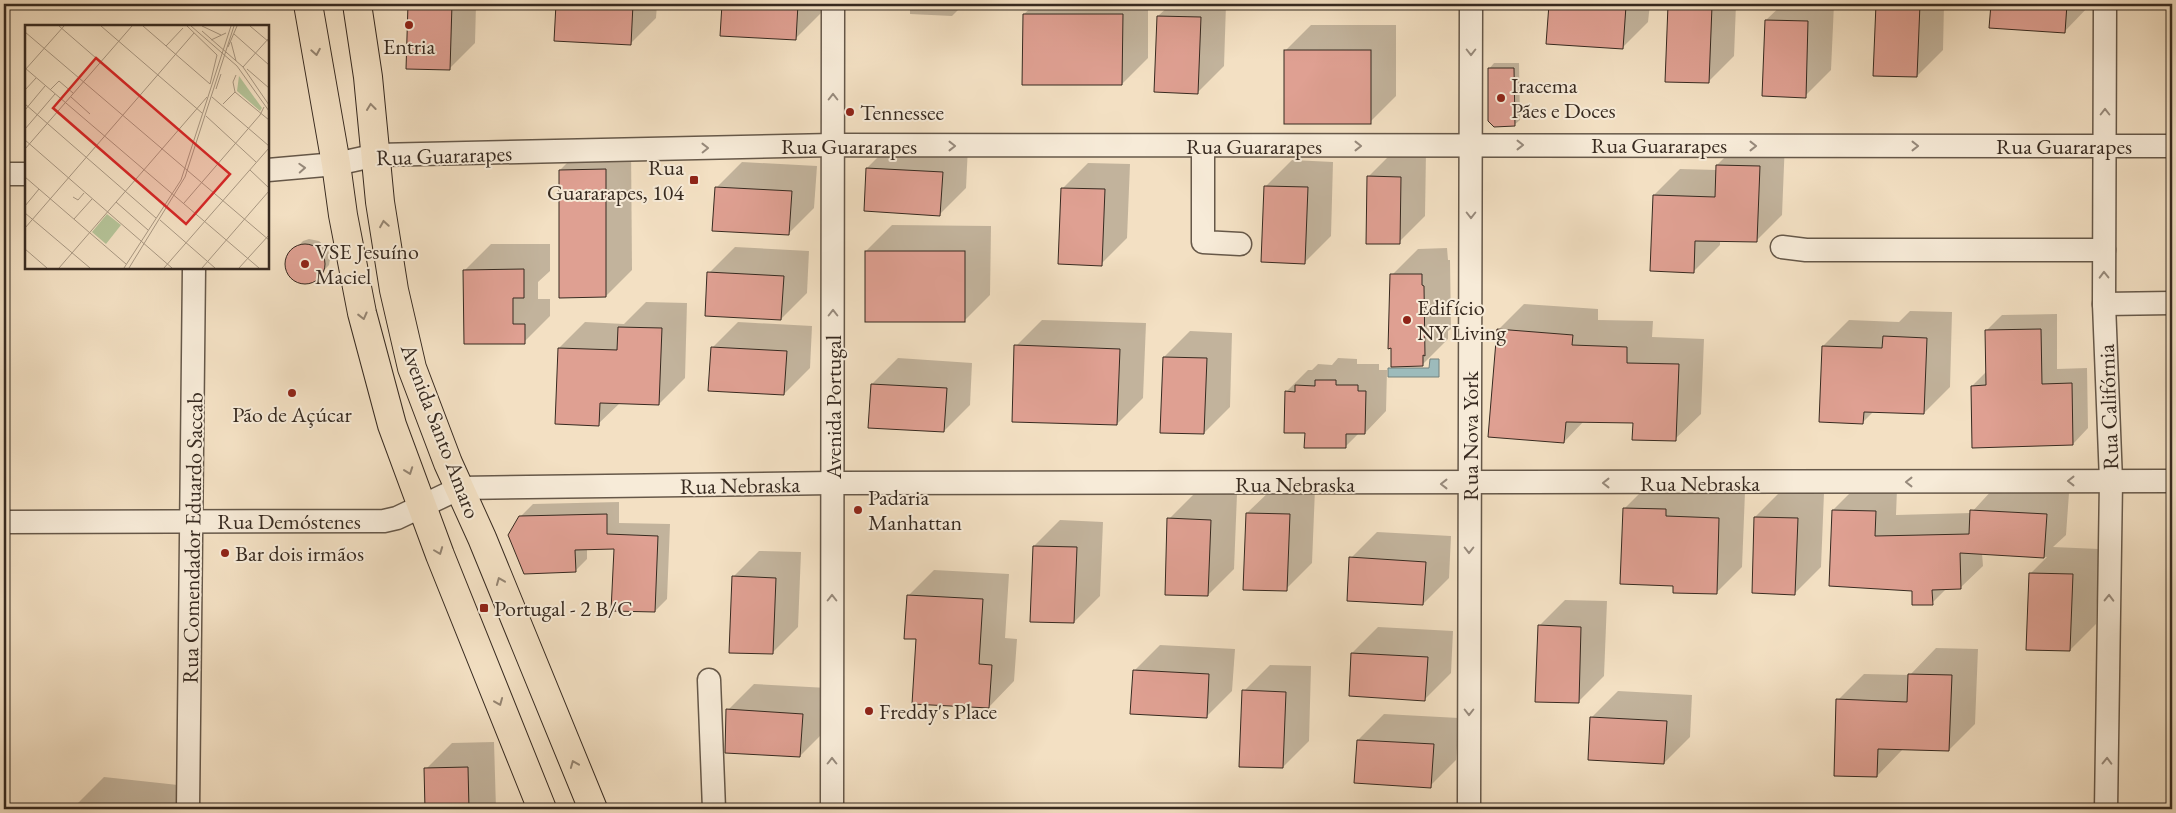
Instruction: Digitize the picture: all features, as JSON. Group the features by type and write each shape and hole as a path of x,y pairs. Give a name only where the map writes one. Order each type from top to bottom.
{"main road":[{"name":"Avenida Santo Amaro","path":"308,4 335,182 362,313 392,425 422,506 542,809"},
{"name":"Avenida Santo Amaro","path":"357,4 377,155 380,202 394,290 412,368 593,809"}],"street":[{"name":"Avenida Portugal","path":"832,809 833,4"},
{"name":"Rua Nova York","path":"1469,809 1471,4"},
{"name":"Rua Califórnia","path":"2105,4 2104,304 2111,481 2106,809"},
{"name":"Rua Guararapes","path":"269,170 335,182 377,155 833,145 1203,147 1472,145 2172,146"},
{"path":"1203,147 1203,242 1205,244 1240,244"},
{"path":"4,174 25,174"},
{"path":"1782,247 1806,250 2104,250"},
{"name":"Rua Comendador Eduardo Saccab","path":"188,809 193,522 194,269"},
{"path":"2104,304 2172,303"},
{"name":"Rua Nebraska","path":"422,506 460,488 832,483 1469,484 2172,481"},
{"name":"Rua Demóstenes","path":"4,522 384,520 397,518 422,506"},
{"path":"709,680 714,809"}],"water":[{"path":"1430,359 1439,359 1439,377 1388,377 1388,368 1429,368"}],"building":[{"path":"408,4 452,4 450,70 406,69"},
{"path":"556,4 633,4 631,45 554,41"},
{"path":"722,4 798,4 796,40 720,36"},
{"path":"1549,4 1626,6 1623,49 1546,44"},
{"path":"1876,4 1920,4 1917,77 1873,76"},
{"path":"1991,4 2067,4 2065,33 1989,28"},
{"path":"1668,5 1712,6 1709,83 1665,82"},
{"path":"1023,14 1123,14 1122,85 1022,85"},
{"path":"1157,16 1201,17 1198,94 1154,92"},
{"path":"1765,20 1808,21 1806,98 1762,96"},
{"path":"1284,50 1371,50 1371,124 1284,124"},
{"name":"Iracema Pães e Doces","path":"1488,68 1514,68 1515,126 1494,127 1488,121"},
{"path":"1716,165 1760,166 1757,242 1695,241 1694,273 1650,271 1653,195 1715,197"},
{"path":"866,168 943,172 940,216 864,211"},
{"path":"606,169 606,297 559,298 559,170"},
{"path":"1367,176 1401,177 1400,244 1366,244"},
{"path":"1264,186 1308,187 1305,264 1261,262"},
{"path":"715,187 792,191 789,235 712,231"},
{"path":"1061,188 1105,189 1102,266 1058,264"},
{"name":"VSE Jesuíno Maciel","path":"301,244 309,244 316,247 322,253 325,264 322,275 316,281 309,284 301,284 294,281 288,275 285,268 285,260 288,253 294,247"},
{"path":"865,251 965,251 965,322 865,322"},
{"path":"524,269 524,298 513,298 513,324 525,324 525,344 464,344 463,270"},
{"path":"707,272 784,276 781,320 705,316"},
{"name":"Edifício NY Living","path":"1390,274 1422,274 1422,285 1424,286 1425,356 1423,355 1423,366 1391,367 1391,348 1388,349"},
{"path":"618,327 662,328 659,405 600,403 599,426 555,424 558,348 617,350"},
{"path":"1497,329 1573,335 1572,345 1627,347 1627,363 1679,364 1676,441 1632,440 1633,423 1566,422 1564,443 1488,437"},
{"path":"2041,329 2042,384 2072,383 2073,445 1972,448 1971,386 1986,385 1985,330"},
{"path":"1883,336 1927,338 1924,414 1864,412 1863,424 1819,422 1822,346 1882,348"},
{"path":"1014,345 1120,349 1117,425 1012,422"},
{"path":"711,347 787,351 784,395 708,391"},
{"path":"1163,357 1207,358 1204,434 1160,433"},
{"path":"1315,380 1336,380 1336,385 1358,385 1358,391 1366,391 1365,434 1346,434 1346,448 1304,448 1305,433 1284,433 1285,391 1295,392 1295,385 1315,386"},
{"path":"871,384 947,388 944,432 868,428"},
{"path":"1623,508 1666,509 1666,516 1719,518 1717,594 1673,593 1673,586 1620,584"},
{"path":"1832,510 1876,511 1875,536 1969,534 1970,510 2047,514 2044,558 1960,553 1961,589 1932,590 1933,605 1912,605 1912,591 1829,586"},
{"path":"1246,513 1290,514 1287,591 1243,590"},
{"path":"607,514 607,534 658,536 655,612 611,611 614,549 575,550 576,572 524,574 508,535 519,516"},
{"path":"1754,517 1798,518 1795,595 1752,593"},
{"path":"1167,518 1211,520 1208,596 1165,595"},
{"path":"1033,546 1077,547 1074,623 1030,622"},
{"path":"1349,557 1426,562 1423,605 1347,601"},
{"path":"2029,573 2073,574 2070,651 2026,650"},
{"path":"732,576 776,578 773,654 729,653"},
{"path":"907,595 983,599 979,664 992,665 989,708 912,704 916,639 904,639"},
{"path":"1538,625 1581,627 1579,703 1535,702"},
{"path":"1351,653 1428,657 1425,701 1349,696"},
{"path":"1133,670 1209,674 1207,718 1130,714"},
{"path":"1908,674 1952,675 1949,751 1878,749 1877,777 1834,776 1836,699 1907,702"},
{"path":"1242,690 1286,692 1283,768 1239,767"},
{"path":"726,709 803,714 800,757 725,753"},
{"path":"1590,717 1667,721 1664,764 1588,760"},
{"path":"1357,740 1434,744 1431,788 1354,783"},
{"path":"468,767 469,809 425,809 424,768"}],"place":[{"name":"Entria","path":"409,25"},
{"name":"Iracema Pães e Doces","path":"1501,98"},
{"name":"Tennessee","path":"850,112"},
{"name":"Rua Guararapes, 104","path":"694,180"},
{"name":"VSE Jesuíno Maciel","path":"305,264"},
{"name":"Edifício NY Living","path":"1407,320"},
{"name":"Pão de Açúcar","path":"292,393"},
{"name":"Padaria Manhattan","path":"858,510"},
{"name":"Bar dois irmãos","path":"225,553"},
{"name":"Portugal - 2 B/C","path":"484,608"},
{"name":"Freddy's Place","path":"869,711"}]}
